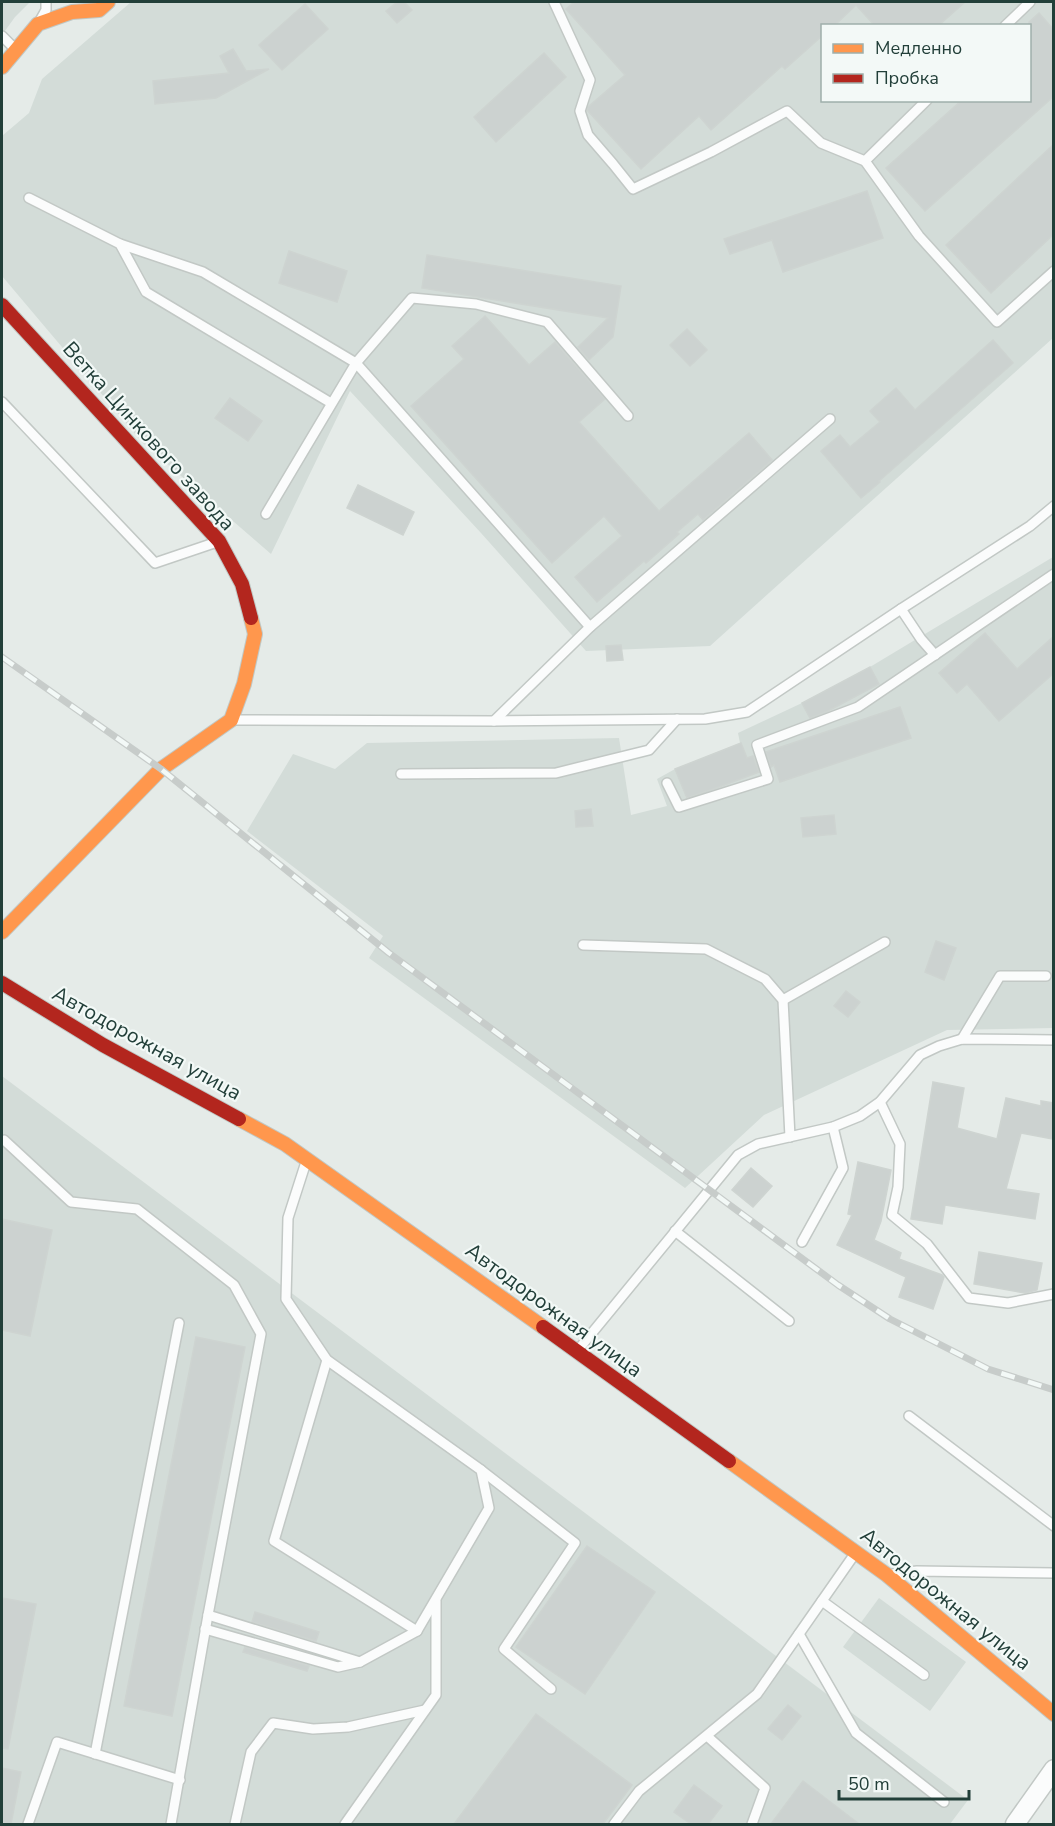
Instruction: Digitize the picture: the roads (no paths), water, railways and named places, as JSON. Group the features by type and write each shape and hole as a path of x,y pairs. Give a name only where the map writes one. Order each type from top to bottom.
{"street":[{"path":"2,68 38,24 72,12 99,10 108,2"},
{"name":"Ветка Цинкового завода","path":"2,305 219,541 242,584 255,634 244,684 231,720"},
{"path":"2,932 161,769 231,720"},
{"name":"Автодорожная улица","path":"2,983 104,1045 285,1144 887,1575 1053,1714"},
{"path":"1015,1824 1053,1769"}],"lane":[{"path":"38,24 46,6 55,2"},
{"path":"554,2 591,80 580,111 588,135 633,189 711,152 787,111 822,142 865,161 919,236 997,322 1053,271"},
{"path":"1007,24 1030,2"},
{"path":"2,36 17,50"},
{"path":"865,161 925,102"},
{"path":"29,198 120,244 203,272 356,363 590,627"},
{"path":"120,244 146,292 331,403"},
{"path":"266,514 356,363 412,298 476,304 547,322 628,416"},
{"path":"2,402 155,563 219,541"},
{"path":"494,722 590,627 830,418"},
{"path":"231,720 494,722 705,718 747,712 1030,526 1053,507"},
{"path":"668,783 679,807 768,779 757,745 858,708 1053,574"},
{"path":"901,609 935,655"},
{"path":"401,774 556,773 649,750 677,719"},
{"path":"783,1000 885,942"},
{"path":"583,945 706,949 765,979 783,1000 790,1137"},
{"path":"962,1040 1000,976 1046,976"},
{"path":"577,1351 738,1155 758,1144 833,1127 860,1116 880,1102 920,1055 939,1046 962,1040 1053,1040"},
{"path":"880,1102 900,1144 898,1187 892,1215 927,1244 969,1298 1008,1303 1053,1294"},
{"path":"802,1242 843,1168 833,1127"},
{"path":"2,1140 71,1202 137,1209 234,1285 261,1334 171,1824"},
{"path":"306,1159 288,1218 286,1299 327,1360 481,1470 575,1543 504,1650 551,1689"},
{"path":"675,1231 789,1321"},
{"path":"95,1754 180,1323"},
{"path":"327,1360 274,1541 417,1631"},
{"path":"909,1416 1053,1526"},
{"path":"206,1629 338,1667 360,1662 417,1631 489,1508 481,1470"},
{"path":"614,1824 639,1791 757,1694 856,1553"},
{"path":"887,1575 917,1570 1053,1573"},
{"path":"345,1824 436,1695 436,1598"},
{"path":"822,1601 924,1675"},
{"path":"208,1615 360,1662"},
{"path":"799,1634 856,1733 944,1802"},
{"path":"234,1824 251,1752 273,1723 313,1729 348,1727 424,1710"},
{"path":"707,1736 765,1788 752,1824"},
{"path":"28,1824 57,1742 180,1780"}],"railway":[{"path":"2,657 161,769 389,953 838,1285 890,1319 988,1369 1054,1390"}]}
